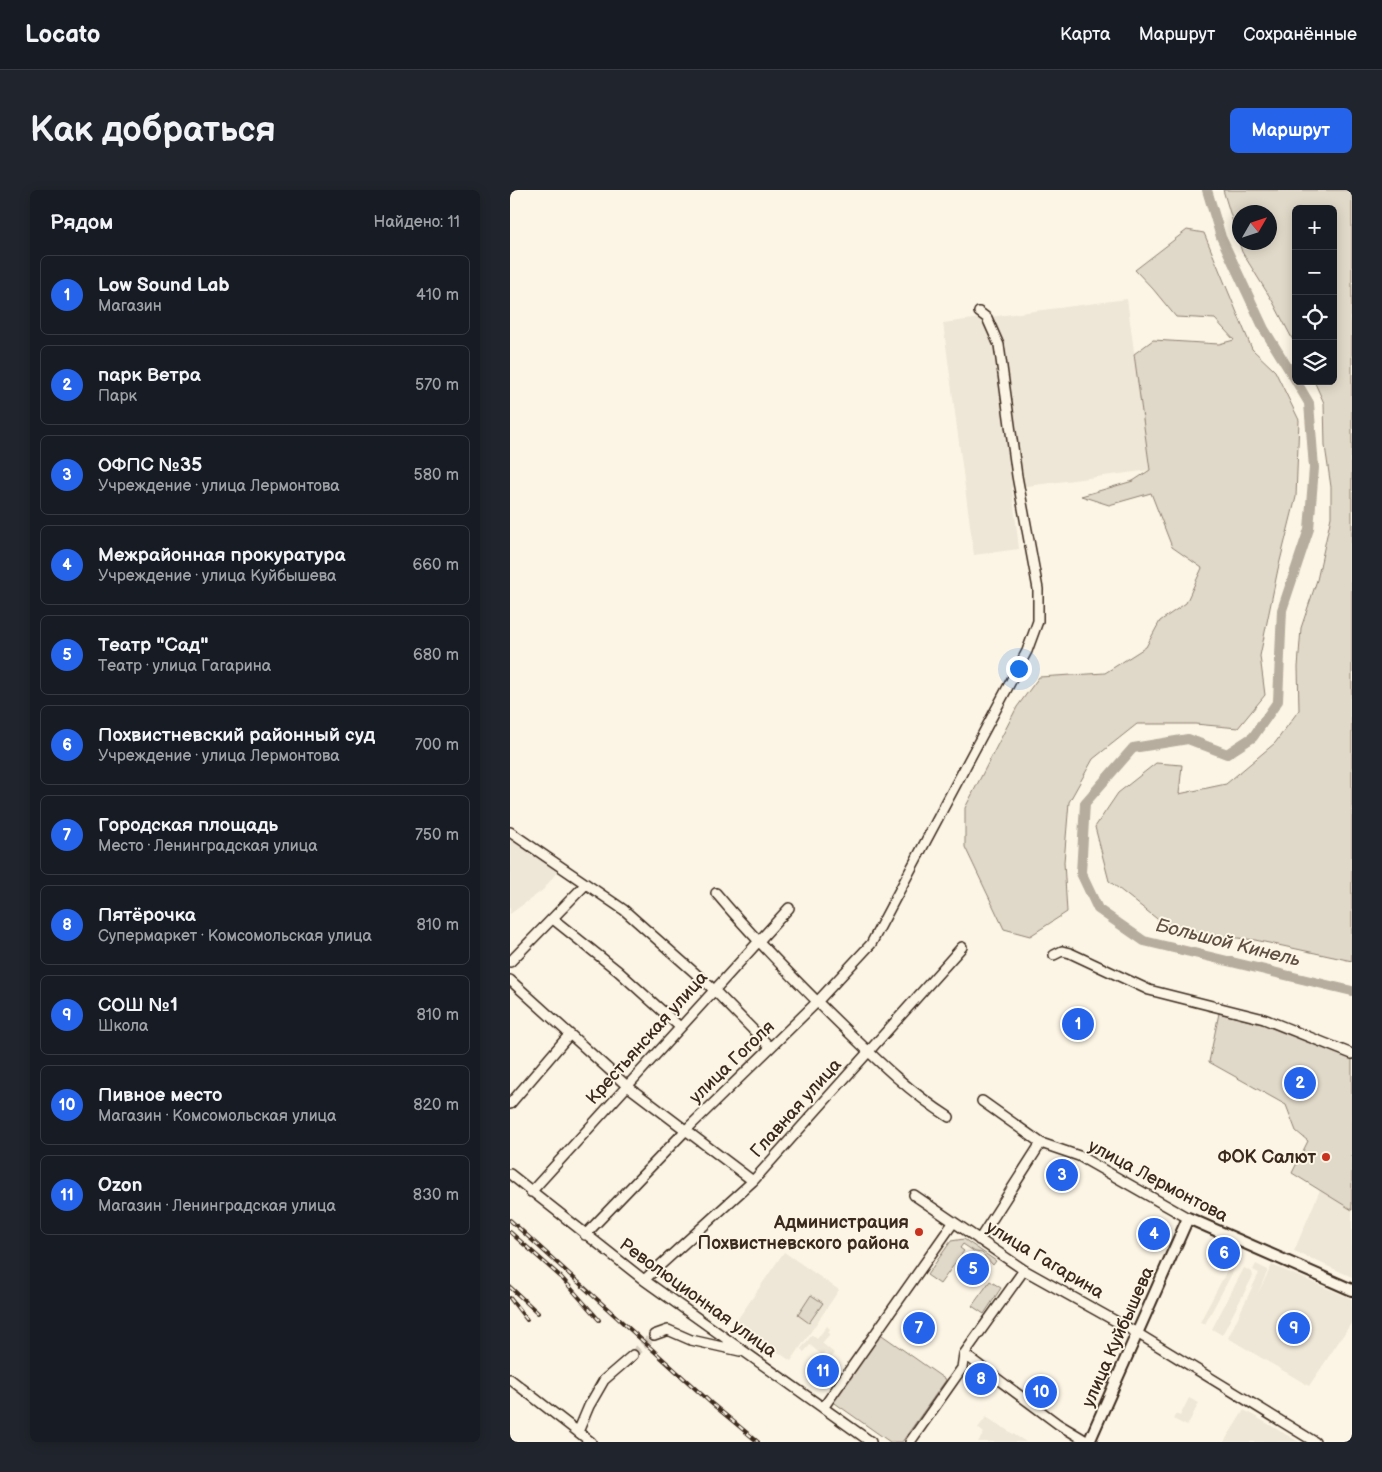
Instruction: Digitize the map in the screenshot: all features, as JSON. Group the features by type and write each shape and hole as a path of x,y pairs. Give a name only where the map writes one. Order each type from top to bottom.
{"main road":[{"name":"улица Лермонтова","path":"1188,1218 1352,1290"},
{"name":"улица Куйбышева","path":"1089,1442 1188,1218"}],"street":[{"name":"улица Гоголя","path":"585,1235 686,1130 817,1002 871,944 1027,651 1038,621 1038,589 1017,476 999,345 987,318 979,312"},
{"path":"510,832 585,885 605,895 624,910 713,989 770,1047"},
{"path":"510,962 585,885"},
{"path":"716,893 757,942 817,1002 918,1097 949,1118"},
{"name":"Крестьянская улица","path":"531,1192 713,989 789,908"},
{"path":"553,919 618,971 680,1027"},
{"name":"Главная улица","path":"644,1280 753,1181 962,946"},
{"path":"1054,955 1070,952 1149,990 1264,1019 1352,1054"},
{"path":"510,980 626,1085 753,1181"},
{"path":"510,1104 569,1035"},
{"name":"улица Лермонтова","path":"982,1101 1041,1143 1079,1156 1188,1218"},
{"path":"979,1240 1041,1143"},
{"name":"Революционная улица","path":"510,1174 644,1280 871,1442"},
{"name":"улица Гагарина","path":"914,1195 1024,1270 1137,1333 1315,1442"},
{"path":"823,1408 953,1223"},
{"path":"910,1442 962,1368 964,1354 1024,1270"},
{"path":"654,1335 668,1330 691,1340 746,1352"},
{"path":"964,1354 1058,1424 1089,1442"},
{"path":"578,1432 589,1406 604,1380 633,1355"},
{"path":"511,1380 591,1442"}],"shaded area":[{"path":"1223,190 1352,190 1352,961 1255,940 1194,933 1161,922 1109,881 1095,827 1118,793 1156,763 1182,765 1179,794 1226,784 1275,743 1299,710 1298,667 1301,628 1317,580 1331,517 1331,487 1325,446 1324,403 1316,385 1337,385 1337,205 1292,205 1292,338 1273,302 1241,250 1277,250 1277,205 1232,205 1232,219"},
{"path":"1187,230 1204,233 1252,349 1275,371 1299,420 1296,497 1278,569 1260,656 1265,695 1238,728 1195,724 1137,724 1093,759 1069,802 1064,862 1067,912 1030,936 1004,929 965,847 965,808 1017,707 1039,677 1105,673 1146,647 1160,621 1186,603 1202,568 1172,547 1151,493 1109,505 1081,496 1133,481 1150,470 1134,354 1153,340 1219,344 1234,340 1215,319 1176,317 1135,270"},
{"path":"1127,299 1150,470 1012,488 1019,549 974,555 943,323"},
{"path":"510,835 557,872 543,890 510,914"},
{"path":"1219,1013 1274,1027 1352,1059 1352,1210 1292,1173 1308,1141 1296,1131 1286,1105 1209,1062"},
{"path":"1320,1190 1352,1209 1352,1277 1294,1251"},
{"path":"964,1239 996,1261 993,1265 982,1253 975,1252 963,1244 960,1248 964,1251 940,1284 927,1275 951,1241"},
{"path":"784,1252 839,1290 791,1361 735,1323"},
{"path":"1231,1263 1236,1266 1205,1324 1200,1322"},
{"path":"1256,1264 1268,1270 1257,1295 1272,1265 1352,1299 1352,1322 1309,1386 1228,1338 1259,1273 1253,1270"},
{"path":"1244,1268 1252,1272 1253,1276 1222,1335 1212,1329"},
{"path":"990,1281 1001,1288 984,1314 972,1306"},
{"path":"811,1295 823,1303 809,1323 798,1315"},
{"path":"827,1326 830,1329 828,1332 830,1334 822,1343 834,1353 831,1357 825,1352 822,1355 810,1345 804,1352 801,1349 812,1335 817,1339"},
{"path":"879,1333 946,1380 902,1442 890,1442 832,1401"},
{"path":"1189,1398 1199,1403 1187,1426 1173,1419 1176,1414 1180,1416"},
{"path":"1244,1410 1299,1442 1224,1442"},
{"path":"986,1417 1026,1442 978,1442 984,1433 978,1428"}],"waterway":[{"name":"Большой Кинель","path":"1207,190 1221,237 1264,329 1292,374"},
{"name":"Большой Кинель","path":"1298,385 1309,403 1314,468 1309,529 1282,610 1278,701 1253,737 1227,754 1188,739 1133,748 1085,803 1081,873 1098,909 1144,941 1352,991"}],"tunnel":[{"path":"633,1355 654,1335"}],"railway":[{"path":"510,1220 711,1403 758,1442"},
{"path":"510,1232 561,1277 599,1320"},
{"path":"510,1287 538,1313"},
{"path":"510,1298 527,1320"}],"place":[{"name":"Low Sound Lab","path":"1078,1024"},
{"name":"парк Ветра","path":"1300,1083"},
{"name":"ФОК Салют","path":"1326,1157"},
{"name":"ОФПС №35","path":"1062,1175"},
{"name":"Администрация Похвистневского района","path":"919,1232"},
{"name":"Межрайонная прокуратура","path":"1154,1234"},
{"name":"Похвистневский районный суд","path":"1224,1253"},
{"name":"Театр \"Сад\"","path":"973,1269"},
{"name":"Городская площадь","path":"919,1328"},
{"name":"СОШ №1","path":"1294,1328"},
{"name":"Ozon","path":"823,1371"},
{"name":"Пятёрочка","path":"981,1379"},
{"name":"Пивное место","path":"1041,1392"}]}
